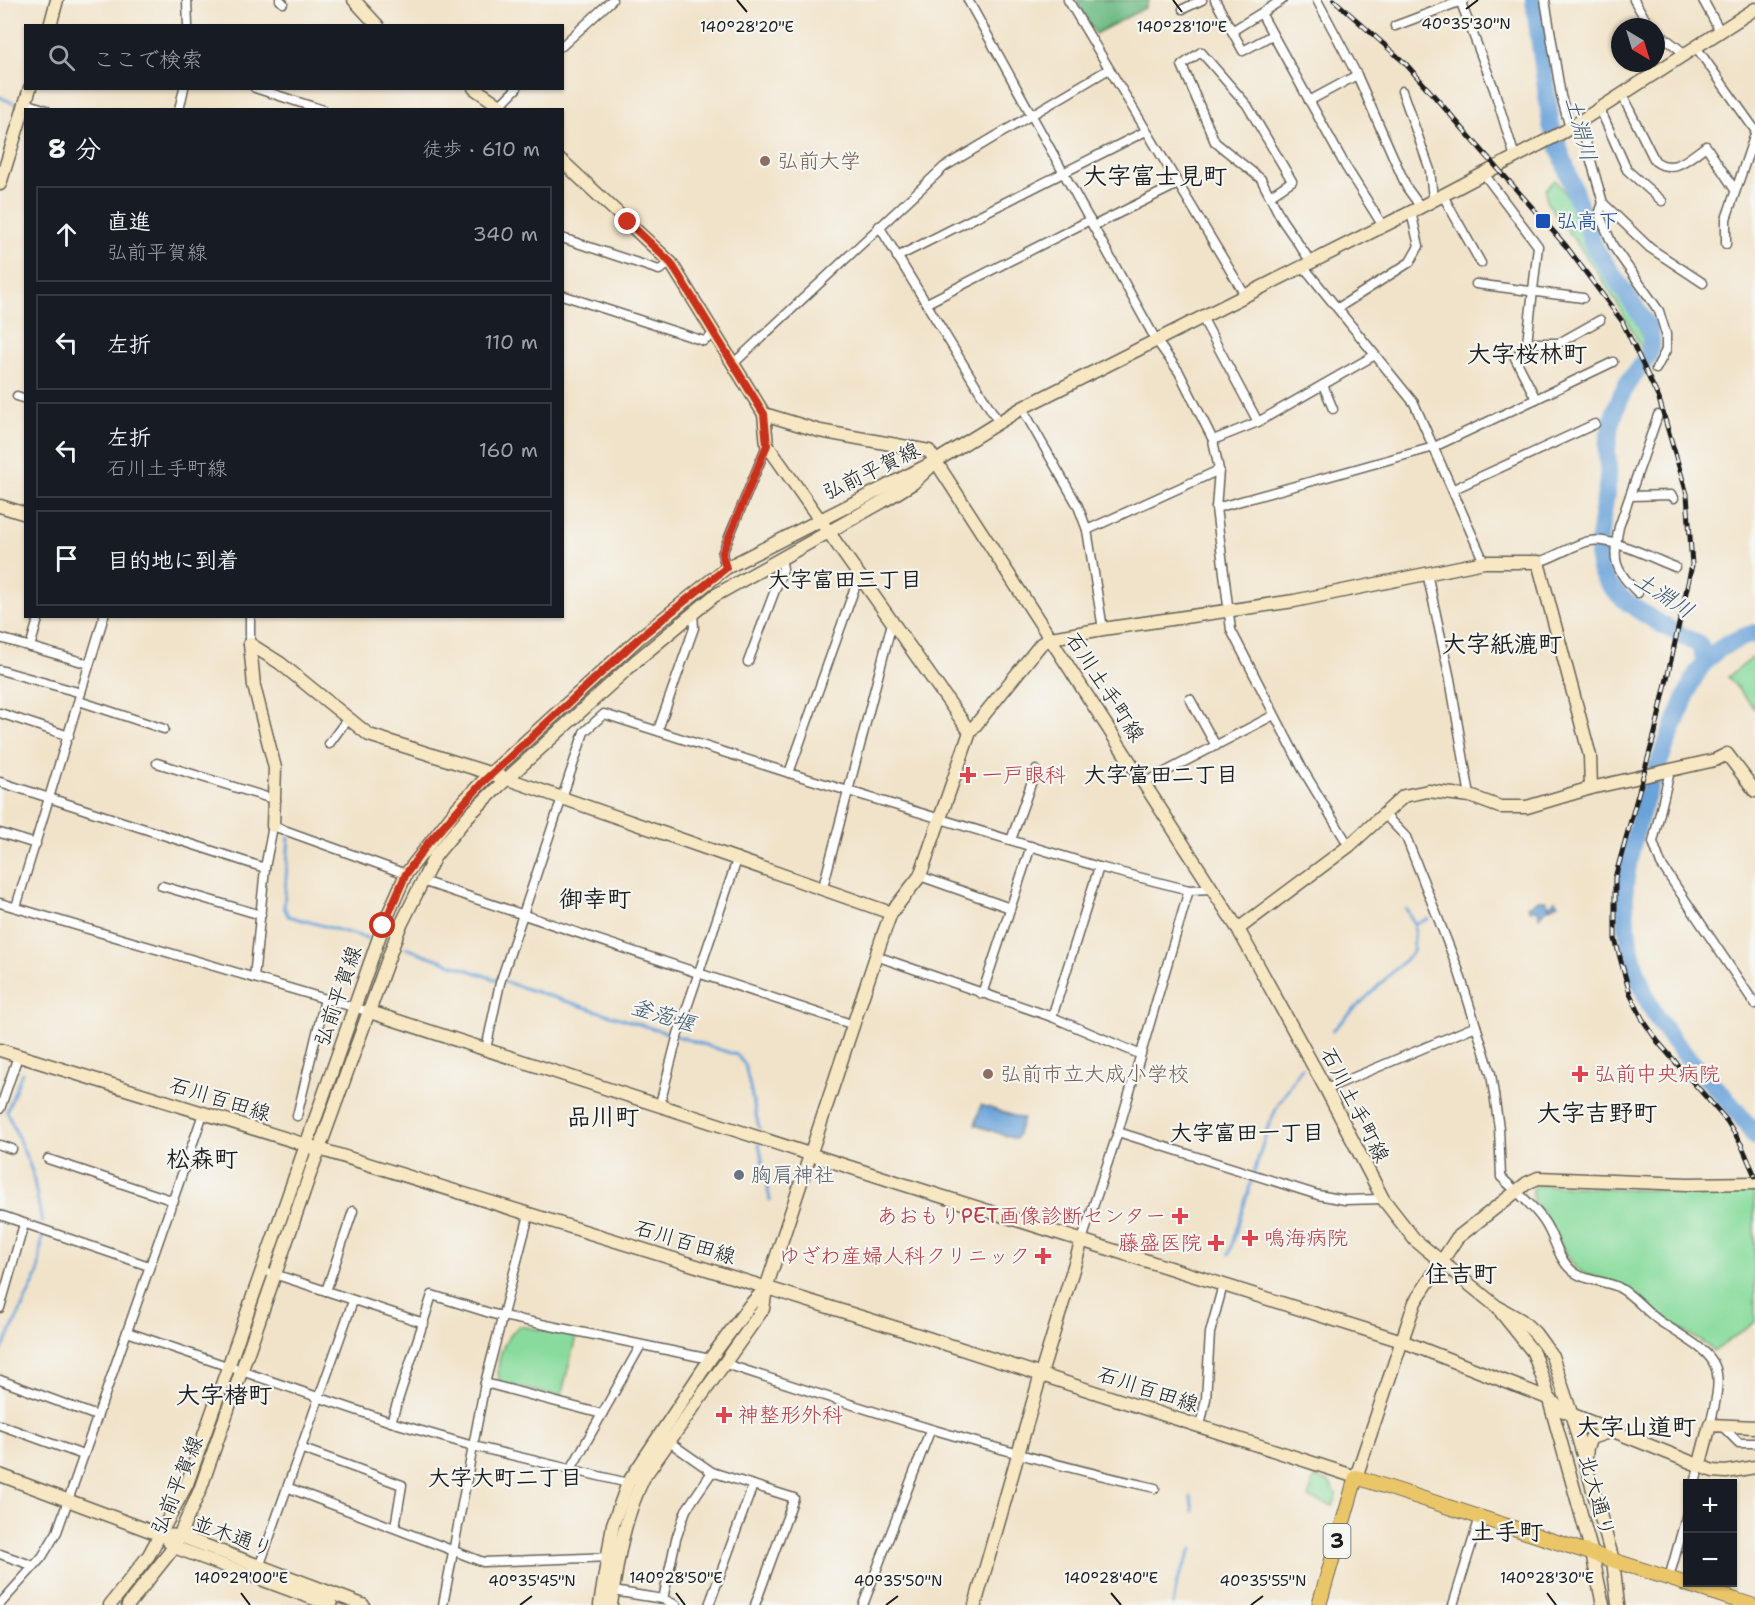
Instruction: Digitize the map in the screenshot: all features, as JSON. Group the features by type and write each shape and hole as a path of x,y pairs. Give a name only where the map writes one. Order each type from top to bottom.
{"main road":[{"path":"1356,1477 1751,1605"},
{"name":"3","path":"1319,1605 1356,1477"}],"street":[{"path":"51,24 57,0"},
{"path":"187,0 188,24"},
{"path":"354,0 376,24"},
{"path":"564,44 612,0"},
{"path":"968,0 1156,340 1179,372 1213,440 1219,470 1216,508 1231,630 1303,770 1349,846"},
{"path":"1068,0 1245,295"},
{"path":"1183,9 1202,0"},
{"path":"1215,0 1243,51 1272,35"},
{"path":"1232,31 1262,15 1272,5 1282,0"},
{"path":"1317,0 1357,75 1407,188 1415,209 1419,246 1410,262 1338,308"},
{"path":"1545,0 1561,96 1602,203 1650,248 1703,283"},
{"path":"1634,0 1645,18"},
{"path":"1702,0 1720,31"},
{"path":"1395,26 1462,1 1494,89 1515,157"},
{"path":"936,461 1022,408 1383,226 1572,127 1755,9"},
{"path":"1262,15 1309,101 1383,226"},
{"path":"1665,38 1684,53"},
{"path":"1696,47 1755,132 1726,219 1726,244"},
{"path":"1271,195 1292,182 1247,105 1201,52 1182,64 1215,142 1261,179 1307,264 1338,308 1414,403 1484,561"},
{"path":"734,363 944,167 1109,69"},
{"path":"1309,101 1357,75"},
{"path":"24,108 29,90"},
{"path":"179,108 184,90"},
{"path":"261,90 317,108"},
{"path":"477,90 500,108 516,90"},
{"path":"1402,91 1430,170 1437,197 1481,263"},
{"path":"1622,94 1655,160 1661,165 1677,166 1706,146 1736,190"},
{"path":"26,103 40,108"},
{"path":"0,184 24,109"},
{"path":"1600,109 1627,170 1662,201"},
{"path":"897,257 1146,131"},
{"path":"564,163 671,263 764,414 767,445 722,554 726,568"},
{"path":"1484,174 1538,246 1527,343 1515,358 1536,399"},
{"path":"927,303 1091,223 1178,184"},
{"path":"1602,203 1599,214 1613,246 1659,311 1666,334 1666,350 1656,369"},
{"path":"879,226 999,423"},
{"path":"564,239 659,270 671,263"},
{"path":"1476,284 1583,298"},
{"path":"564,296 704,341 716,333"},
{"path":"1202,317 1258,422"},
{"path":"1527,343 1559,343 1600,320"},
{"path":"1213,440 1258,422 1375,355"},
{"path":"1216,508 1434,447 1613,362"},
{"path":"1323,385 1333,410"},
{"path":"1022,408 1078,506 1087,530 1103,629"},
{"name":"石川土手町線","path":"764,414 820,431 929,451 1238,929 1326,1089 1383,1199 1415,1240 1439,1262 1496,1306"},
{"path":"1638,593 1622,576 1615,563 1614,544 1658,415"},
{"path":"1454,489 1594,424"},
{"path":"767,445 970,732"},
{"name":"弘前平賀線","path":"128,1605 177,1541 200,1490 275,1274 355,1008 383,926 406,874 428,843 491,773 639,638 726,568 936,461"},
{"name":"弘前平賀線","path":"110,1605 149,1555 187,1484 226,1365 262,1270 370,1012 399,929 435,856 468,816 508,778 693,613 722,591 913,483 936,461"},
{"path":"1087,530 1219,470"},
{"path":"1630,496 1671,495 1674,498"},
{"path":"0,506 24,513"},
{"path":"610,1605 613,1591 613,1524 628,1483 763,1309 766,1288 891,913 920,876 970,732 1041,644 1051,638 1228,611 1484,561 1538,562 1593,541 1614,544 1675,567"},
{"path":"748,662 783,569 781,558"},
{"path":"1538,562 1590,756 1590,788"},
{"path":"1427,573 1450,679 1470,796"},
{"path":"789,773 859,576"},
{"path":"658,730 694,628 693,613"},
{"path":"30,647 38,618"},
{"path":"16,908 103,618"},
{"path":"250,618 254,686 275,768 276,800 265,868 254,978"},
{"path":"823,887 850,791 892,623"},
{"path":"0,638 89,664"},
{"path":"250,644 280,663 369,735 508,778 562,800 738,857 891,913"},
{"path":"0,669 164,729"},
{"path":"1190,699 1216,746"},
{"path":"0,713 69,736"},
{"path":"486,1049 500,983 584,732 604,714 789,773 1100,867 1188,890 1212,889"},
{"path":"1144,783 1274,715"},
{"path":"329,744 348,718"},
{"path":"1238,929 1349,846 1404,796 1420,793 1470,796 1500,807 1527,807 1590,788 1715,760 1727,754 1755,791"},
{"path":"157,763 276,800"},
{"path":"1011,840 1036,770"},
{"path":"1670,771 1653,842 1655,852 1666,873 1755,1004"},
{"path":"0,782 265,868"},
{"path":"1384,814 1406,837 1458,969 1491,1074 1499,1128 1501,1177 1545,1223 1561,1258 1576,1274 1621,1288 1659,1321 1686,1337 1714,1361 1719,1386 1716,1425 1696,1479"},
{"path":"273,826 406,874"},
{"path":"0,833 36,844"},
{"path":"982,994 1031,846"},
{"path":"660,1104 677,1036 738,857"},
{"path":"1052,1017 1100,867"},
{"path":"920,876 1010,908"},
{"path":"422,881 854,1025"},
{"path":"162,886 261,915"},
{"path":"975,1605 1041,1374 1118,1132 1188,890"},
{"path":"0,903 370,1012 1402,1341 1550,1399 1561,1410 1699,1467 1726,1472 1755,1467"},
{"path":"876,956 1052,1017 1140,1054"},
{"path":"297,1116 325,999"},
{"path":"1326,1089 1476,1026"},
{"name":"石川百田線","path":"0,1050 1041,1374 1356,1477"},
{"path":"0,1109 18,1056"},
{"path":"0,1604 34,1566 57,1532 66,1500 174,1201 202,1114"},
{"path":"1118,1132 1254,1176 1345,1200 1383,1199"},
{"path":"0,1145 12,1149"},
{"path":"48,1159 174,1201"},
{"path":"1356,1477 1414,1302 1439,1262 1458,1238 1516,1192 1538,1178 1687,1184 1755,1183"},
{"path":"326,1291 353,1211"},
{"path":"0,1215 149,1266"},
{"path":"443,1605 485,1383 530,1215"},
{"path":"0,1308 24,1224"},
{"path":"262,1270 424,1323"},
{"path":"1200,1426 1206,1399 1210,1333 1223,1285"},
{"path":"600,1605 631,1503 664,1438 710,1359 750,1305 766,1288"},
{"path":"391,1422 432,1295 504,1317 710,1359"},
{"path":"258,1571 303,1449 353,1301"},
{"name":"北大通り","path":"1496,1306 1533,1352 1550,1399 1592,1553 1603,1605"},
{"name":"北大通り","path":"1496,1306 1521,1320 1544,1344 1562,1381 1613,1560 1618,1605"},
{"path":"128,1332 391,1422 473,1446 628,1483"},
{"path":"571,1469 641,1345"},
{"path":"723,1363 882,1412 930,1431 1155,1488"},
{"path":"0,1380 96,1416"},
{"path":"485,1383 602,1414"},
{"path":"0,1425 82,1455"},
{"path":"1716,1425 1755,1427"},
{"path":"1716,1425 1739,1443 1755,1443"},
{"path":"863,1605 930,1431"},
{"path":"1587,1469 1586,1455 1589,1442 1595,1436 1612,1431"},
{"path":"664,1438 712,1472 794,1498 755,1605"},
{"path":"303,1449 402,1485 394,1527"},
{"path":"663,1599 676,1539 686,1510 712,1472"},
{"name":"並木通り","path":"0,1475 335,1602 363,1605"},
{"path":"709,1605 753,1485"},
{"path":"289,1488 483,1562 613,1557"},
{"path":"1453,1605 1480,1517"},
{"path":"1669,1578 1683,1528"},
{"path":"0,1554 34,1566"},
{"path":"613,1591 663,1599 676,1605"}],"green space":[{"path":"1076,0 1149,0 1145,8 1095,34"},
{"path":"1555,180 1572,206 1593,253 1636,321 1645,347 1642,350 1610,292 1546,201 1546,189"},
{"path":"1755,656 1755,709 1728,677"},
{"path":"1537,1185 1687,1192 1754,1189 1755,1322 1713,1352 1708,1346 1658,1315 1619,1284 1587,1275 1576,1268 1555,1237 1548,1220 1533,1201 1533,1189"},
{"path":"519,1326 576,1336 561,1397 500,1383 498,1367 501,1352 508,1338"},
{"path":"1315,1477 1329,1482 1337,1495 1333,1506 1308,1498"}],"water":[{"path":"1539,900 1546,900 1549,906 1555,900 1558,904 1545,910 1539,917 1538,910 1530,910 1528,906"},
{"path":"981,1105 1023,1119 1016,1139 975,1125"}],"waterway":[{"name":"土淵川","path":"1534,0 1551,125 1594,247 1648,326 1651,337 1649,354 1624,390 1610,428 1607,451 1608,479 1598,546 1599,565 1604,578 1613,590 1641,612 1700,645 1705,661"},
{"name":"釜萢堰","path":"0,97 15,104"},
{"name":"土淵川","path":"1755,633 1715,652 1701,667 1694,679 1663,751 1638,822 1627,868 1625,888 1627,929 1632,955 1645,994 1655,1014 1682,1051 1728,1101 1755,1137"},
{"name":"釜萢堰","path":"289,837 284,907 288,916 367,938"},
{"path":"1332,1031 1413,952 1415,924 1406,909"},
{"path":"1415,924 1428,919"},
{"name":"釜萢堰","path":"406,948 497,980"},
{"name":"釜萢堰","path":"505,982 737,1055 745,1065 759,1128"},
{"path":"1229,1254 1268,1127 1278,1105 1302,1067"},
{"path":"22,1073 7,1111 32,1171 42,1222"},
{"name":"釜萢堰","path":"759,1144 770,1200"},
{"path":"0,1354 38,1274 42,1237"},
{"path":"1191,1497 1193,1511"},
{"path":"1173,1605 1177,1581 1192,1549"}],"railway":[{"path":"1334,0 1405,63 1566,246 1622,321 1659,399 1687,494 1692,565 1655,733 1615,878 1615,939 1630,994 1643,1020 1658,1042 1727,1121 1741,1144 1755,1176"}],"place":[{"name":"弘前大学","path":"765,161"},
{"name":"弘高下","path":"1543,221"},
{"name":"一戸眼科","path":"968,775"},
{"name":"弘前市立大成小学校","path":"988,1074"},
{"name":"弘前中央病院","path":"1580,1074"},
{"name":"胸肩神社","path":"739,1175"},
{"name":"あおもりPET画像診断センター","path":"1180,1216"},
{"name":"鳴海病院","path":"1250,1238"},
{"name":"藤盛医院","path":"1216,1243"},
{"name":"ゆざわ産婦人科クリニック","path":"1043,1256"},
{"name":"神整形外科","path":"724,1415"}],"district":[{"name":"大字富士見町","path":"1155,176"},
{"name":"大字桜林町","path":"1527,354"},
{"name":"大字富田三丁目","path":"845,579"},
{"name":"大字紙漉町","path":"1502,644"},
{"name":"大字富田二丁目","path":"1161,774"},
{"name":"御幸町","path":"595,899"},
{"name":"大字吉野町","path":"1597,1113"},
{"name":"品川町","path":"603,1117"},
{"name":"大字富田一丁目","path":"1247,1132"},
{"name":"松森町","path":"202,1159"},
{"name":"住吉町","path":"1461,1274"},
{"name":"大字楮町","path":"224,1395"},
{"name":"大字山道町","path":"1636,1427"},
{"name":"大字大町二丁目","path":"505,1477"},
{"name":"土手町","path":"1507,1532"}],"route":[{"path":"383,926 406,874 428,843 459,807 568,701 687,597 726,568 722,554 767,445 764,414 671,263 628,222"}]}
